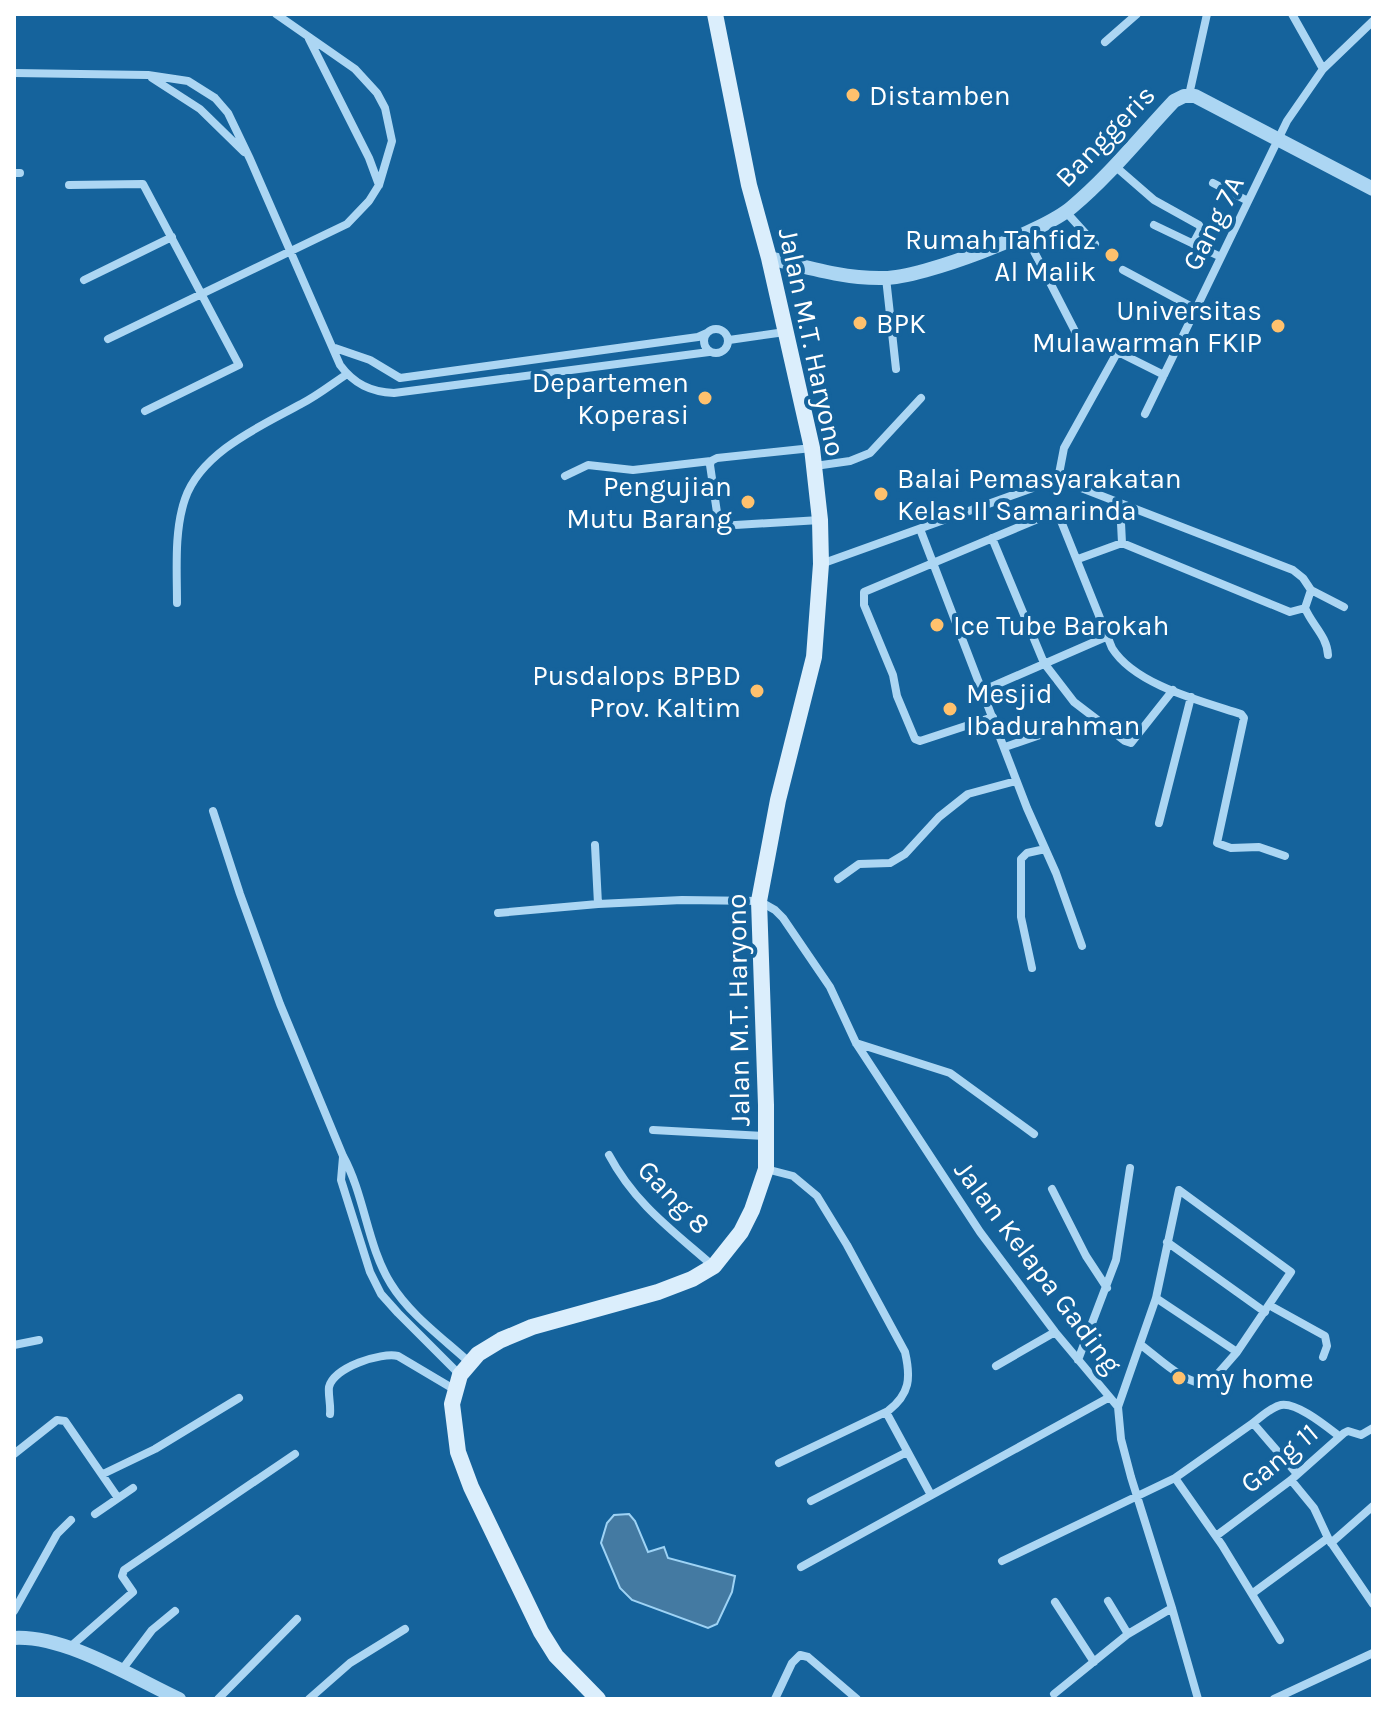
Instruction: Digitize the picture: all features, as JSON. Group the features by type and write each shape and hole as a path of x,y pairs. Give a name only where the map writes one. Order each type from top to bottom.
{"main road":[{"name":"Jalan M.T. Haryono","path":"463,1376 478,1354 501,1340 532,1327 658,1292 692,1279 714,1266 741,1232 766,1169 759,901 778,800 814,657 821,564 820,520 812,448 769,258 749,185 715,14"},
{"path":"463,1376 452,1404 458,1452 471,1487 541,1632 556,1656 598,1699"}],"street":[{"path":"108,339 347,224 369,201 379,185 392,141 385,108 377,93 355,69 276,14"},
{"path":"1105,42 1137,14"},
{"path":"1189,95 1207,14"},
{"path":"1292,14 1323,69"},
{"path":"1279,138 1323,69 1373,21"},
{"path":"1363,31 1373,39"},
{"path":"309,39 369,158 379,185"},
{"path":"14,73 148,75 188,81 215,98 228,113 289,252 347,374 372,390 398,392 709,352 716,354 723,352 729,340 726,333 713,329 703,335 400,378 370,360 335,348"},
{"path":"148,75 200,109 250,159"},
{"name":"Banggeris","path":"769,258 830,273 886,278 920,271 1025,234 1066,212 1116,167 1174,101 1189,95 1279,138 1373,189"},
{"name":"Gang 7A","path":"1145,414 1279,138"},
{"path":"1116,167 1154,200 1199,225 1201,229 1193,244"},
{"path":"1213,183 1248,201"},
{"path":"69,185 143,184 239,365 145,411"},
{"path":"1066,212 1095,244"},
{"path":"1154,225 1221,257"},
{"path":"1025,234 1076,333"},
{"path":"84,280 172,237"},
{"path":"1123,270 1194,308"},
{"path":"886,278 896,369"},
{"path":"729,340 785,332"},
{"path":"703,335 704,346 709,352"},
{"path":"1058,479 1064,448 1123,342"},
{"path":"1118,352 1164,375"},
{"path":"177,603 180,525 185,498 200,475 235,440 303,403 347,374"},
{"path":"398,392 401,388 400,378"},
{"path":"814,466 850,461 870,453 921,398"},
{"path":"565,476 588,465 619,470 812,448"},
{"path":"711,461 719,526 820,520"},
{"path":"821,564 1058,479 1293,570 1308,583 1311,590 1344,607"},
{"path":"1120,503 1122,543"},
{"path":"993,717 920,741 912,736 863,597 869,588 1057,511 1112,648 1124,665 1173,690 1241,714 1244,718 1217,843 1231,848 1259,847 1285,856"},
{"path":"920,529 1082,946"},
{"path":"992,538 1044,663 1074,702 1128,743 1137,738 1173,690"},
{"path":"1078,559 1122,543 1290,612 1305,608"},
{"path":"1311,590 1305,608 1311,623 1325,639 1328,655"},
{"path":"984,690 1108,636"},
{"path":"1159,823 1191,697"},
{"path":"1005,747 1040,735"},
{"path":"838,879 859,864 890,863 905,854 939,817 968,794 1016,781"},
{"path":"213,811 280,1004 343,1156 355,1177 376,1251 391,1285 463,1376"},
{"path":"595,845 598,904"},
{"path":"1032,968 1021,917 1021,859 1027,853 1045,849"},
{"path":"498,913 682,900 759,901"},
{"name":"Jalan Kelapa Gading","path":"759,901 783,918 819,970 856,1043 980,1232 1055,1332 1118,1407 1121,1439 1198,1699"},
{"path":"856,1043 950,1073 1034,1134"},
{"path":"653,1130 766,1136"},
{"name":"Gang 8","path":"609,1155 628,1189 714,1266"},
{"path":"343,1156 341,1180 370,1272 381,1294 463,1376"},
{"path":"1078,1360 1116,1260 1130,1168"},
{"path":"766,1169 793,1176 817,1196 905,1352 909,1370 909,1386 900,1402 886,1412 779,1463"},
{"path":"1052,1189 1086,1256 1107,1288"},
{"path":"1118,1407 1156,1298 1179,1190 1290,1271 1290,1276 1237,1352 1215,1380 1205,1385 1185,1377 1141,1345"},
{"path":"1167,1242 1267,1308 1318,1330 1325,1336 1327,1346 1323,1357"},
{"path":"1156,1298 1237,1352"},
{"path":"996,1366 1055,1332"},
{"path":"14,1345 39,1340"},
{"path":"330,1414 328,1390 333,1379 366,1360 389,1354 463,1376"},
{"path":"103,1474 155,1449 239,1398"},
{"path":"801,1567 1108,1398"},
{"path":"1002,1561 1175,1478 1277,1407 1290,1405 1339,1436"},
{"path":"886,1412 931,1495"},
{"path":"14,1454 57,1420 67,1422 118,1498"},
{"path":"1253,1423 1294,1477 1329,1540 1373,1604"},
{"name":"Gang 11","path":"1216,1536 1294,1477 1339,1436 1348,1431 1361,1435 1373,1428"},
{"path":"811,1501 907,1452"},
{"path":"70,1648 133,1592 122,1576 124,1570 295,1454"},
{"path":"1175,1478 1253,1593 1280,1640"},
{"path":"95,1514 133,1488"},
{"path":"1253,1593 1373,1506"},
{"path":"14,1611 57,1534 71,1520"},
{"path":"1108,1601 1128,1634"},
{"path":"1055,1602 1094,1662"},
{"path":"1054,1694 1128,1634 1172,1608"},
{"path":"120,1671 152,1630 175,1611"},
{"path":"218,1699 297,1619"},
{"path":"309,1699 350,1663 405,1629"},
{"path":"14,1638 47,1640 70,1648 179,1699"},
{"path":"1274,1699 1373,1653"},
{"path":"775,1699 792,1663 800,1655 808,1657 857,1699"}],"water":[{"path":"629,1514 648,1552 664,1547 668,1558 735,1576 732,1592 717,1624 708,1628 632,1600 620,1588 601,1543 607,1523 614,1515"}],"place":[{"name":"Distamben","path":"853,95"},
{"name":"Rumah Tahfidz Al Malik","path":"1112,255"},
{"name":"BPK","path":"860,323"},
{"name":"Universitas Mulawarman FKIP","path":"1278,326"},
{"name":"Departemen Koperasi","path":"705,398"},
{"name":"Balai Pemasyarakatan Kelas II Samarinda","path":"881,494"},
{"name":"Pengujian Mutu Barang","path":"748,502"},
{"name":"Ice Tube Barokah","path":"937,625"},
{"name":"Pusdalops BPBD Prov. Kaltim","path":"757,691"},
{"name":"Mesjid Ibadurahman","path":"950,709"},
{"name":"my home","path":"1179,1378"}]}
